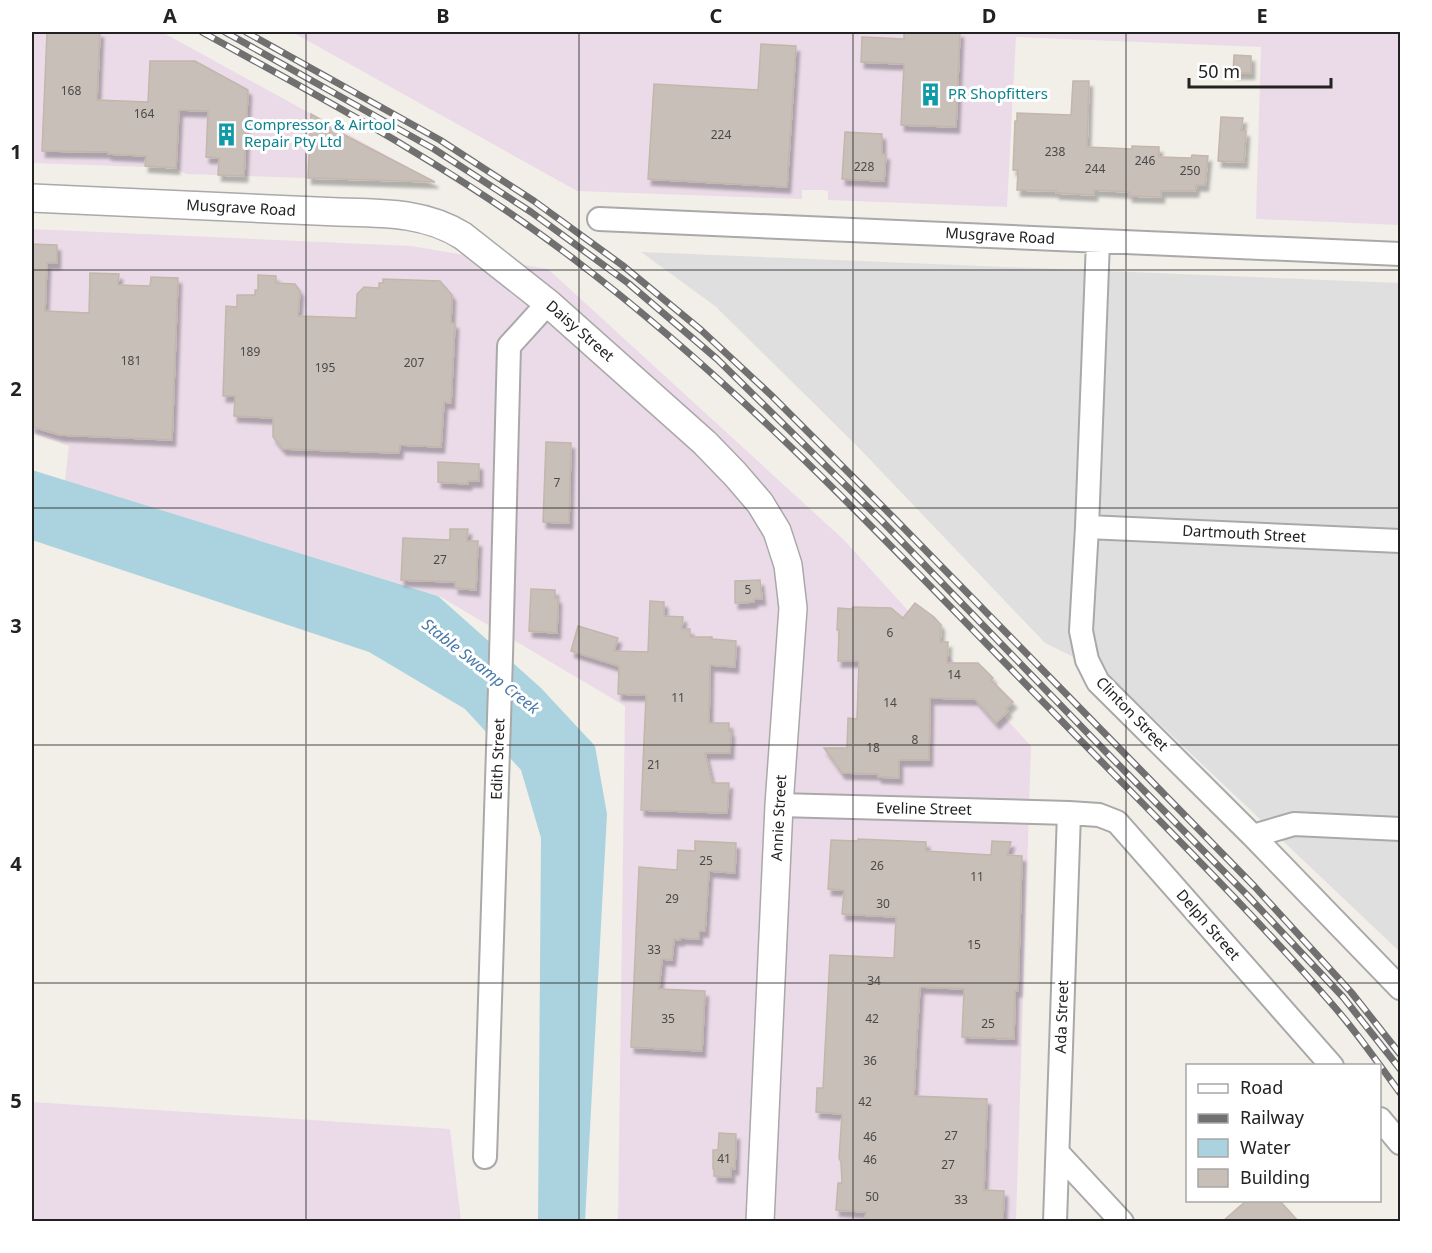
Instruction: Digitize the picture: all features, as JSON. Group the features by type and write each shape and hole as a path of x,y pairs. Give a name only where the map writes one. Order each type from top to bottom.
{"street":[{"name":"Musgrave Road","path":"32,198 376,212 427,220 448,227"},
{"name":"Musgrave Road","path":"599,219 1401,254"},
{"name":"Daisy Street","path":"448,227 463,236 548,303 705,443"},
{"name":"Clinton Street","path":"1098,241 1081,631 1087,660 1098,682 1401,988"},
{"name":"Edith Street","path":"485,1157 509,346 548,303"},
{"name":"Annie Street","path":"705,443 760,503 777,531 788,565 793,608 779,805 760,1221"},
{"name":"Dartmouth Street","path":"1087,527 1401,541"},
{"name":"Eveline Street","path":"779,805 1069,813"},
{"name":"Delph Street","path":"1069,813 1099,814 1117,822 1331,1064"},
{"name":"Ada Street","path":"1055,1221 1069,813"},
{"path":"1253,836 1294,825 1401,829"},
{"path":"1381,1120 1401,1143"},
{"path":"1058,1154 1122,1221"}],"shaded area":[{"path":"32,32 162,32 426,177 425,182 186,174 175,168 32,163"},
{"path":"292,32 1400,32 1400,225 1256,219 1261,47 1016,37 1007,207 828,200 828,191 822,190 802,190 802,199 577,191"},
{"path":"32,229 411,246 548,269 844,540 1031,746 1016,1221 618,1221 625,706 439,596 65,481 69,446 32,433"},
{"path":"641,252 1400,283 1400,952 1106,673 1045,643 857,446 715,306"},
{"path":"32,1102 450,1129 461,1221 32,1221"}],"water":[{"name":"Stable Swamp Creek","path":"32,470 438,596 541,688 595,746 607,814 585,1221 538,1221 541,838 521,770 465,709 369,652 32,540"}],"building":[{"path":"47,32 100,32 97,100 148,102 150,61 195,61 248,90 244,176 218,175 219,158 206,157 208,111 179,110 176,168 145,166 146,156 108,154 108,152 42,151"},
{"name":"PR Shopfitters","path":"904,32 960,32 956,127 901,125 904,64 861,62 862,37 904,39"},
{"path":"761,44 796,46 787,187 648,179 654,84 758,90"},
{"path":"1234,55 1251,56 1251,73 1233,73"},
{"path":"1073,81 1089,81 1087,147 1132,149 1132,146 1159,147 1159,157 1208,156 1205,185 1196,185 1195,191 1161,191 1161,197 1129,196 1129,192 1094,190 1094,195 1017,190 1018,170 1013,170 1017,113 1071,115"},
{"path":"311,114 327,123 327,126 435,182 308,178"},
{"path":"1221,117 1243,118 1241,131 1246,131 1244,162 1218,161"},
{"path":"845,132 882,134 882,154 886,154 884,181 842,179"},
{"path":"32,244 57,245 57,263 47,263 45,311 89,313 90,273 119,274 118,285 150,286 151,277 178,278 172,440 60,435 32,427"},
{"path":"258,275 276,276 276,283 295,284 300,291 298,316 356,318 357,294 364,287 379,288 379,283 383,283 383,279 440,281 452,295 451,323 455,323 451,403 444,402 441,447 400,445 399,453 283,449 273,437 273,418 234,416 235,396 223,396 226,306 237,307 237,295 255,295 255,290 258,290"},
{"path":"546,442 571,443 569,523 543,522"},
{"path":"438,462 479,464 479,481 468,481 468,484 438,482"},
{"path":"450,529 468,529 467,541 478,541 476,590 455,588 455,582 401,580 403,538 450,540"},
{"path":"760,580 762,599 735,603 735,581"},
{"path":"531,589 555,590 555,598 558,598 557,633 529,631"},
{"path":"650,601 664,602 664,616 683,617 682,629 690,629 690,637 712,637 712,639 736,641 735,667 710,665 709,723 729,723 730,753 705,753 712,783 729,783 727,813 641,810 646,695 618,694 619,666 571,651 578,626 618,638 614,651 648,652"},
{"path":"915,603 941,625 940,642 948,642 947,663 978,663 1013,702 996,723 975,699 930,698 929,760 899,760 899,778 878,777 878,774 842,773 824,748 847,748 848,718 857,719 859,661 838,661 838,608 891,608 903,618"},
{"path":"858,839 926,842 926,851 991,855 992,841 1011,842 1007,855 1022,856 1018,991 1015,991 1014,1039 962,1037 964,989 920,987 917,1034 914,1096 987,1099 984,1190 1004,1191 1003,1221 865,1221 866,1212 836,1210 838,1183 842,1183 839,1158 842,1114 816,1112 817,1088 823,1088 830,955 894,958 896,917 842,914 844,890 828,889 831,840 858,841"},
{"path":"695,841 736,843 735,873 709,871 705,931 699,931 699,939 674,939 672,960 662,959 659,989 705,991 702,1051 631,1047 639,867 677,870 678,850 695,851"},
{"path":"719,1133 736,1134 735,1169 731,1168 731,1177 714,1176 713,1150 718,1150"},
{"path":"1245,1202 1281,1202 1298,1221 1223,1221"}],"railway":[{"path":"202,32 393,139 486,197 575,260 701,364 821,476 1228,891 1340,1014 1379,1064"},
{"path":"225,32 434,149 531,212 628,283 717,359 881,520 1248,896 1343,997 1400,1069"},
{"path":"246,32 440,140 534,201 622,265 701,330 771,395 893,517 1255,887 1351,992 1400,1054"},
{"path":"1381,1067 1400,1093"}],"place":[{"name":"PR Shopfitters","path":"930,94"},
{"name":"Compressor & Airtool Repair Pty Ltd","path":"226,134"}]}
